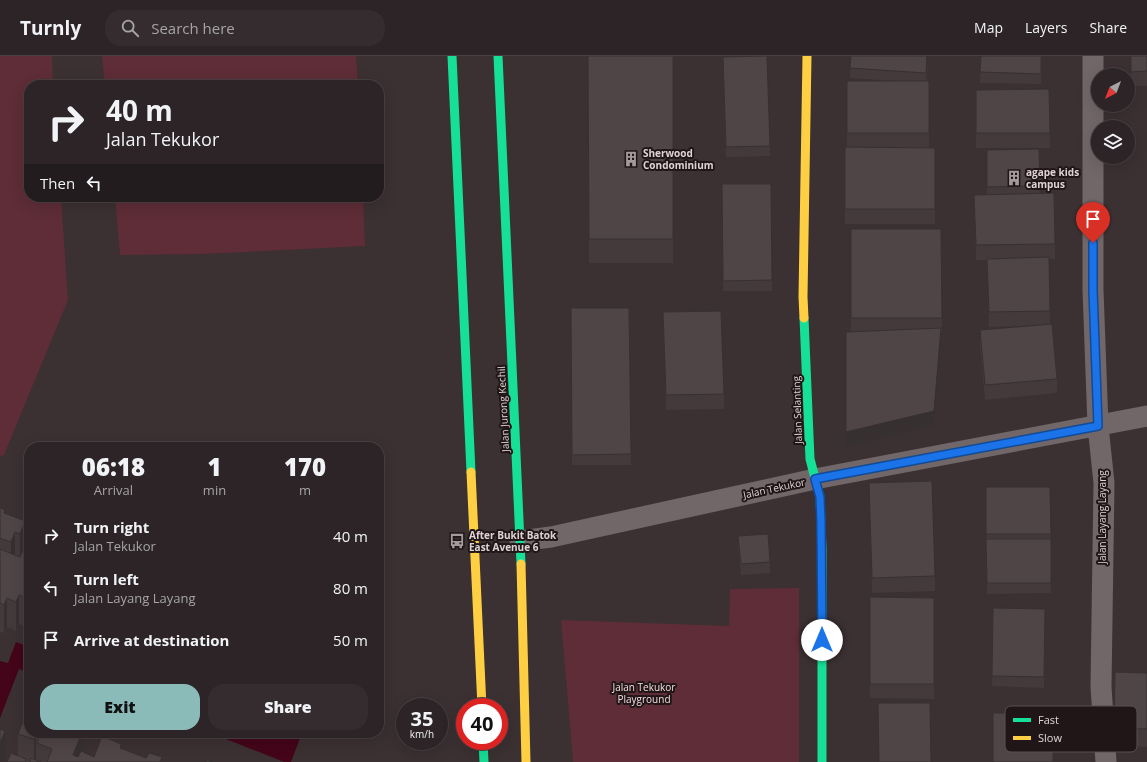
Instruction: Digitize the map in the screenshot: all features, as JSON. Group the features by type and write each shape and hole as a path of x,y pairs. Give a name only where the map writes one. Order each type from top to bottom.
{"main road":[{"path":"452,56 482,698"},
{"name":"Jalan Jurong Kechil","path":"498,56 520,541 526,762"},
{"name":"Jalan Selanting","path":"807,56 803,297 810,459 820,497 822,549 822,762"},
{"path":"483,750 484,762"}],"street":[{"name":"Jalan Layang Layang","path":"1093,56 1093,282 1098,426 1104,483 1101,687 1102,706"},
{"name":"Jalan Tekukor","path":"520,541 551,537 815,479 1147,416"},
{"name":"Jalan Layang Layang","path":"1105,752 1106,762"}],"green space":[{"path":"0,56 52,56 53,80 24,80 24,202 61,202 68,300 4,455 0,456"},
{"path":"102,56 356,56 358,80 104,80"},
{"path":"115,202 363,202 365,246 204,254 120,255"},
{"name":"Jalan Tekukor Playground","path":"799,588 799,762 573,762 561,620 729,626 730,589"}],"shaded area":[{"path":"16,642 24,645 24,671 19,669 0,718 0,661 8,663"},
{"path":"224,738 300,738 291,762 284,762"}],"building":[{"name":"Sherwood Condominium","path":"588,56 673,56 673,239 589,239"},
{"path":"767,56 770,146 726,147 723,57"},
{"path":"851,56 927,56 926,73 850,68"},
{"path":"981,56 1041,56 1041,74 980,72"},
{"path":"1131,56 1147,56 1147,71 1135,72 1135,68 1131,68"},
{"path":"847,81 929,81 929,133 847,133"},
{"path":"1049,89 1050,133 976,133 976,90"},
{"path":"845,147 935,148 935,209 845,209"},
{"name":"agape kids campus","path":"1039,149 1040,186 987,187 987,150"},
{"path":"722,184 771,184 772,280 723,281"},
{"path":"1054,193 1055,244 976,245 974,195"},
{"path":"851,229 941,229 942,318 851,318"},
{"path":"1049,257 1050,311 989,312 987,259"},
{"path":"571,308 629,308 631,454 572,455"},
{"path":"721,311 724,394 666,395 663,312"},
{"path":"1052,324 1057,379 985,385 980,330"},
{"path":"941,328 934,411 846,432 846,332"},
{"path":"932,481 935,576 872,578 869,483"},
{"path":"986,487 1050,487 1051,534 986,534"},
{"path":"0,508 5,510 4,513 24,521 24,524 20,534 15,532 11,542 0,538"},
{"path":"768,534 770,562 741,564 738,536"},
{"path":"986,539 1051,539 1051,583 987,583"},
{"path":"24,548 24,597 19,595 16,602 7,598 4,605 0,603 0,549 20,557"},
{"path":"870,597 934,598 934,684 870,684"},
{"path":"993,608 1045,609 1044,677 992,676"},
{"path":"1115,672 1147,673 1147,729 1137,729 1137,706 1114,706"},
{"path":"878,703 930,703 931,762 879,762"},
{"path":"993,713 1005,713 1005,752 1053,752 1053,762 993,762"},
{"path":"24,719 24,736 18,734"},
{"path":"0,729 5,731 0,744"},
{"path":"39,738 80,738 73,755 78,757 81,751 94,757 101,738 107,738 121,744 120,748 146,758 149,753 162,757 160,762 47,762 52,749 37,743"},
{"path":"11,753 26,759 25,762 7,762"},
{"path":"31,758 41,762 30,762"}],"traffic: fast":[{"path":"452,56 471,472"},
{"path":"498,56 521,564"},
{"path":"804,318 810,459 820,497 822,549 822,762"},
{"path":"483,750 484,762"}],"traffic: slow":[{"path":"804,318 803,297 807,56"},
{"path":"471,472 482,698"},
{"path":"521,564 526,762"}],"place":[{"name":"Sherwood Condominium","path":"631,159"},
{"name":"agape kids campus","path":"1014,178"},
{"name":"After Bukit Batok East Avenue 6","path":"457,541"}],"route":[{"path":"822,640 822,549 820,497 815,479 1098,426 1093,290 1093,243"}]}
